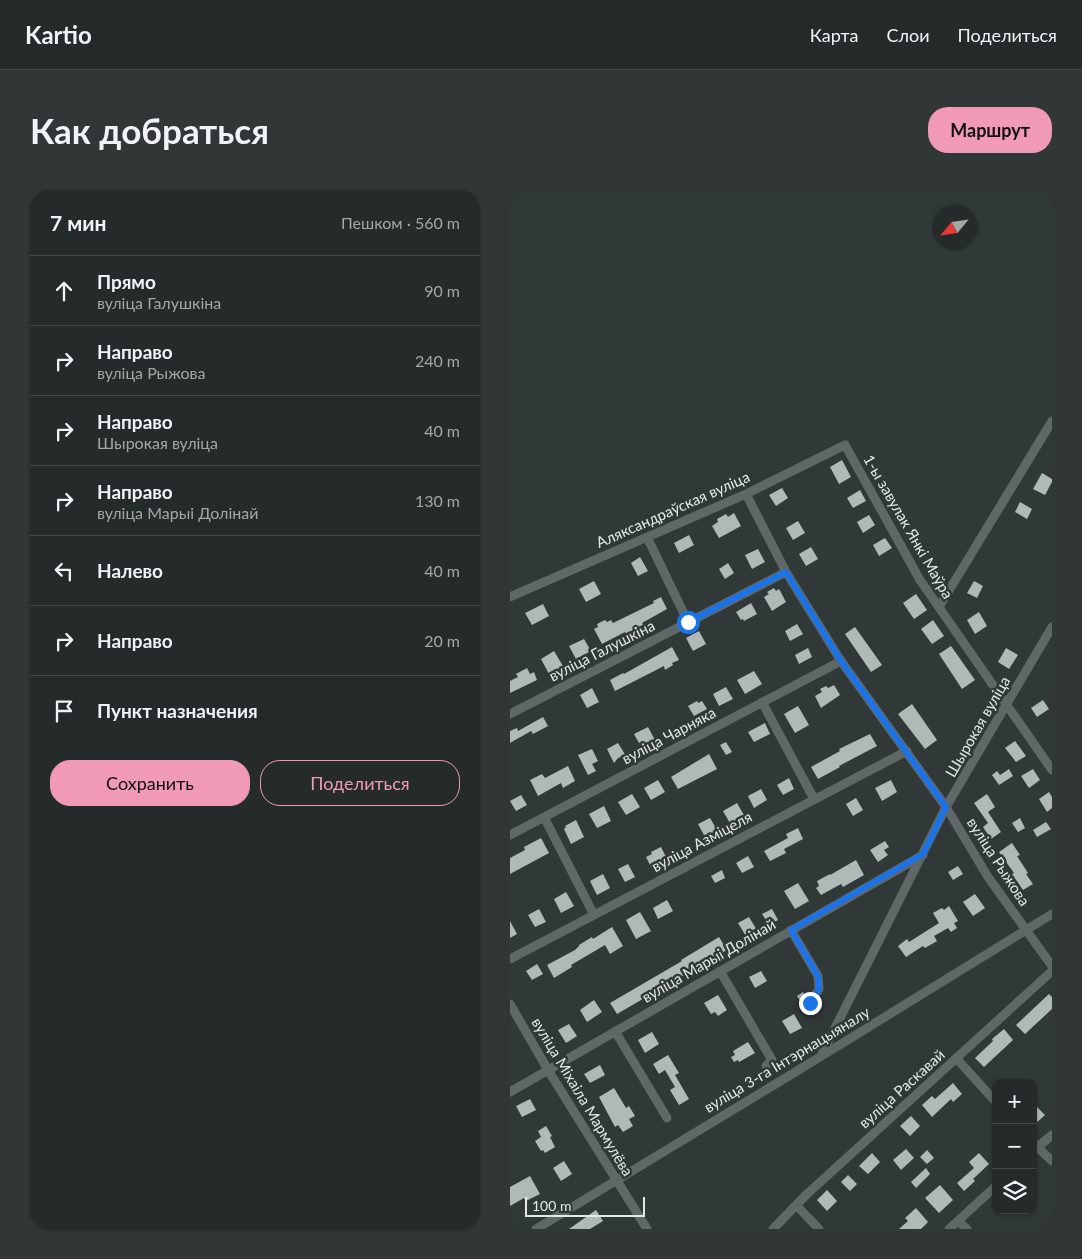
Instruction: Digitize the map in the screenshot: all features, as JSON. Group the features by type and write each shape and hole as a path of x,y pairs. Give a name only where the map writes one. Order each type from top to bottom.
{"street":[{"path":"939,607 1052,421"},
{"name":"1-ы завулак Янкі Маўра","path":"845,444 920,580 1052,770"},
{"name":"Аляксандраўская вуліца","path":"510,597 746,494 845,444"},
{"name":"вуліца Рыжова","path":"746,494 786,572 841,661 946,807 988,877 1052,966"},
{"path":"646,537 688,622"},
{"name":"вуліца Галушкіна","path":"510,714 786,572"},
{"name":"Шырокая вуліца","path":"820,1057 946,807 1052,627"},
{"name":"вуліца Чарняка","path":"510,835 841,661"},
{"path":"762,702 814,799"},
{"name":"вуліца Азміцеля","path":"510,959 907,751"},
{"path":"544,817 594,915"},
{"name":"вуліца Марыі Долінай","path":"510,1092 923,854"},
{"name":"вуліца 3-га Інтэрнацыяналу","path":"536,1229 1052,914"},
{"path":"791,930 818,976 819,989 810,1003"},
{"path":"720,971 772,1060 766,1066"},
{"name":"вуліца Раскавай","path":"773,1229 796,1205 1052,971"},
{"name":"вуліца Міхаіла Мармулёва","path":"510,1004 548,1070 648,1229"},
{"path":"615,1031 667,1118"},
{"path":"956,1058 992,1098"},
{"path":"1037,1146 1052,1135"},
{"path":"1037,1149 1052,1161"},
{"path":"949,1229 992,1190"},
{"path":"796,1205 819,1229"},
{"path":"958,1221 967,1229"}],"building":[{"path":"842,460 851,477 839,484 830,467"},
{"path":"1042,473 1052,479 1045,495 1033,489"},
{"path":"782,488 788,498 776,506 769,495"},
{"path":"860,490 866,501 853,508 847,498"},
{"path":"1020,502 1032,509 1027,519 1015,512"},
{"path":"734,513 741,526 719,538 712,526 718,522 717,519 726,514 728,517"},
{"path":"869,515 875,525 863,533 857,522"},
{"path":"798,521 805,533 793,540 786,528"},
{"path":"689,535 694,545 679,553 674,543"},
{"path":"885,538 892,548 879,556 873,545"},
{"path":"811,547 818,559 806,566 799,554"},
{"path":"758,549 765,562 752,569 745,555"},
{"path":"640,557 648,571 638,576 631,563"},
{"path":"728,563 734,573 725,579 719,569"},
{"path":"594,581 601,594 586,602 579,589"},
{"path":"974,581 983,586 977,598 967,593"},
{"path":"774,588 776,591 779,589 786,602 772,611 764,597 769,594 767,592"},
{"path":"916,594 927,610 914,619 903,603"},
{"path":"661,597 667,609 642,623 644,626 626,634 625,632 602,644 594,629 598,627 597,624 605,620 607,622 611,620 613,623 654,603 653,601"},
{"path":"751,603 757,614 744,621 743,619 741,620 736,612"},
{"path":"543,604 549,616 532,625 525,613"},
{"path":"979,612 987,626 975,634 967,620"},
{"path":"933,620 944,636 932,644 921,629"},
{"path":"797,624 803,634 790,641 785,631"},
{"path":"855,627 882,665 871,672 845,634"},
{"path":"699,631 706,644 693,651 686,638"},
{"path":"584,639 591,651 576,659 569,646"},
{"path":"951,646 975,680 962,689 939,654"},
{"path":"672,647 679,660 672,663 673,665 665,670 664,666 615,691 610,680"},
{"path":"808,648 812,657 799,664 795,655"},
{"path":"1006,648 1018,655 1009,669 998,662"},
{"path":"554,651 563,666 549,674 541,659"},
{"path":"527,668 530,674 534,672 537,680 510,693 510,681 518,677 516,674"},
{"path":"754,671 762,684 745,694 737,680"},
{"path":"834,685 840,695 821,708 815,696 822,692 820,689"},
{"path":"726,687 733,699 719,706 713,694"},
{"path":"592,688 599,702 587,708 580,695"},
{"path":"1043,700 1049,709 1037,717 1031,708"},
{"path":"697,701 698,703 702,701 707,709 694,716 688,706"},
{"path":"912,704 937,740 925,749 898,714"},
{"path":"798,706 809,725 795,733 784,714"},
{"path":"543,717 548,726 533,734 531,731 510,743 510,731 517,728 518,731"},
{"path":"765,723 770,734 754,742 748,732"},
{"path":"648,727 655,740 645,745 643,741 639,743 634,734"},
{"path":"870,734 877,746 818,779 811,767 840,751 839,749"},
{"path":"1015,741 1026,756 1016,762 1005,748"},
{"path":"726,742 732,752 726,755 720,745"},
{"path":"618,743 626,756 618,758 614,763 607,749"},
{"path":"592,749 598,761 592,764 596,771 588,775 578,755"},
{"path":"709,754 717,769 678,789 671,777"},
{"path":"568,766 575,781 563,788 561,783 538,796 530,780 542,774 545,778"},
{"path":"1009,769 1013,776 999,785 992,775 997,771 1000,775"},
{"path":"1033,769 1040,780 1029,788 1021,776"},
{"path":"789,778 794,789 783,795 777,785"},
{"path":"658,780 665,792 651,800 644,788"},
{"path":"891,780 897,792 882,801 875,788"},
{"path":"761,789 767,800 754,808 748,796"},
{"path":"1049,792 1052,797 1052,808 1047,812 1039,799"},
{"path":"632,794 640,807 626,815 618,802"},
{"path":"987,794 995,807 988,812 1001,832 991,839 983,827 988,823 974,803"},
{"path":"521,795 527,805 516,811 510,801"},
{"path":"856,798 863,810 853,816 846,804"},
{"path":"737,803 745,817 731,825 723,811"},
{"path":"604,806 611,821 597,828 589,814"},
{"path":"710,818 717,830 705,837 698,824"},
{"path":"1020,818 1025,828 1018,832 1012,823"},
{"path":"576,820 584,837 571,844 564,829 565,826"},
{"path":"1046,822 1051,829 1037,837 1033,830"},
{"path":"798,828 803,839 784,849 786,853 770,861 764,851 788,838 786,834"},
{"path":"541,838 549,853 510,874 510,858 525,850 524,847"},
{"path":"885,841 889,847 884,850 888,855 878,862 870,850"},
{"path":"1012,843 1020,855 1017,856 1028,873 1026,874 1033,884 1023,890 999,852"},
{"path":"661,847 667,859 651,867 646,857"},
{"path":"748,856 754,867 742,873 736,863"},
{"path":"856,860 864,875 843,887 841,884 821,895 816,888 819,886 817,881"},
{"path":"628,864 635,877 625,882 618,869"},
{"path":"958,866 963,874 953,880 948,872"},
{"path":"722,870 725,878 715,883 711,876"},
{"path":"603,874 610,888 597,895 590,881"},
{"path":"798,883 809,901 795,909 784,891"},
{"path":"566,892 574,906 561,913 554,899"},
{"path":"975,894 985,908 973,916 963,902"},
{"path":"667,900 673,911 658,919 653,908"},
{"path":"949,906 958,921 954,923 957,928 951,932 948,928 934,936 937,941 925,948 923,946 906,957 898,946 907,939 909,942 939,923 933,913 942,908 944,910"},
{"path":"539,909 546,922 535,927 528,915"},
{"path":"772,909 778,920 769,925 762,914"},
{"path":"640,912 651,931 636,939 626,920"},
{"path":"749,917 758,932 747,938 738,923"},
{"path":"510,921 517,934 510,938"},
{"path":"612,927 623,946 610,954 605,945 571,965 572,967 554,978 547,965"},
{"path":"719,937 727,950 617,1014 610,1003"},
{"path":"537,964 543,974 532,980 526,971"},
{"path":"761,971 767,981 755,988 749,977"},
{"path":"803,992 806,997 802,1004 797,996"},
{"path":"1049,994 1052,997 1052,1009 1025,1034 1016,1025"},
{"path":"718,995 727,1010 718,1016 715,1012 711,1014 704,1003"},
{"path":"594,1000 602,1012 587,1022 580,1010"},
{"path":"794,1014 802,1028 790,1034 782,1021"},
{"path":"569,1024 577,1036 566,1043 558,1030"},
{"path":"1004,1029 1013,1040 984,1067 975,1058"},
{"path":"652,1032 659,1044 645,1053 638,1040"},
{"path":"748,1042 755,1053 739,1062 738,1060 734,1062 731,1057 735,1055 733,1051"},
{"path":"668,1055 679,1073 675,1075 689,1099 679,1105 670,1090 675,1087 665,1070 659,1074 653,1064"},
{"path":"600,1065 605,1075 590,1083 584,1074"},
{"path":"953,1083 962,1094 953,1102 951,1099 932,1117 922,1105 932,1096 935,1099"},
{"path":"614,1088 626,1108 629,1106 635,1116 629,1119 633,1126 623,1132 618,1125 615,1127 599,1097"},
{"path":"530,1099 536,1110 522,1117 516,1106"},
{"path":"1037,1107 1045,1115 1037,1122"},
{"path":"911,1116 920,1126 910,1136 900,1126"},
{"path":"546,1126 552,1136 550,1137 555,1147 545,1153 543,1150 541,1151 535,1141 541,1137 538,1131"},
{"path":"906,1149 914,1158 901,1170 893,1160"},
{"path":"927,1150 934,1158 927,1164 920,1157"},
{"path":"872,1153 880,1162 868,1174 859,1166"},
{"path":"979,1153 989,1164 973,1179 975,1181 964,1191 957,1183 974,1168 969,1162"},
{"path":"564,1161 572,1174 561,1181 553,1168"},
{"path":"926,1168 930,1174 916,1188 911,1182"},
{"path":"848,1175 857,1184 850,1191 841,1182"},
{"path":"530,1176 540,1194 526,1201 524,1198 510,1206 510,1187"},
{"path":"940,1185 953,1200 939,1213 925,1198"},
{"path":"827,1190 837,1201 827,1211 817,1200"},
{"path":"916,1208 928,1222 921,1229 899,1229 908,1221 905,1218"},
{"path":"596,1210 603,1221 590,1229 569,1229"}],"route":[{"path":"688,622 786,572 841,661 946,807 923,854 791,930 818,976 819,989 810,1003"}]}
